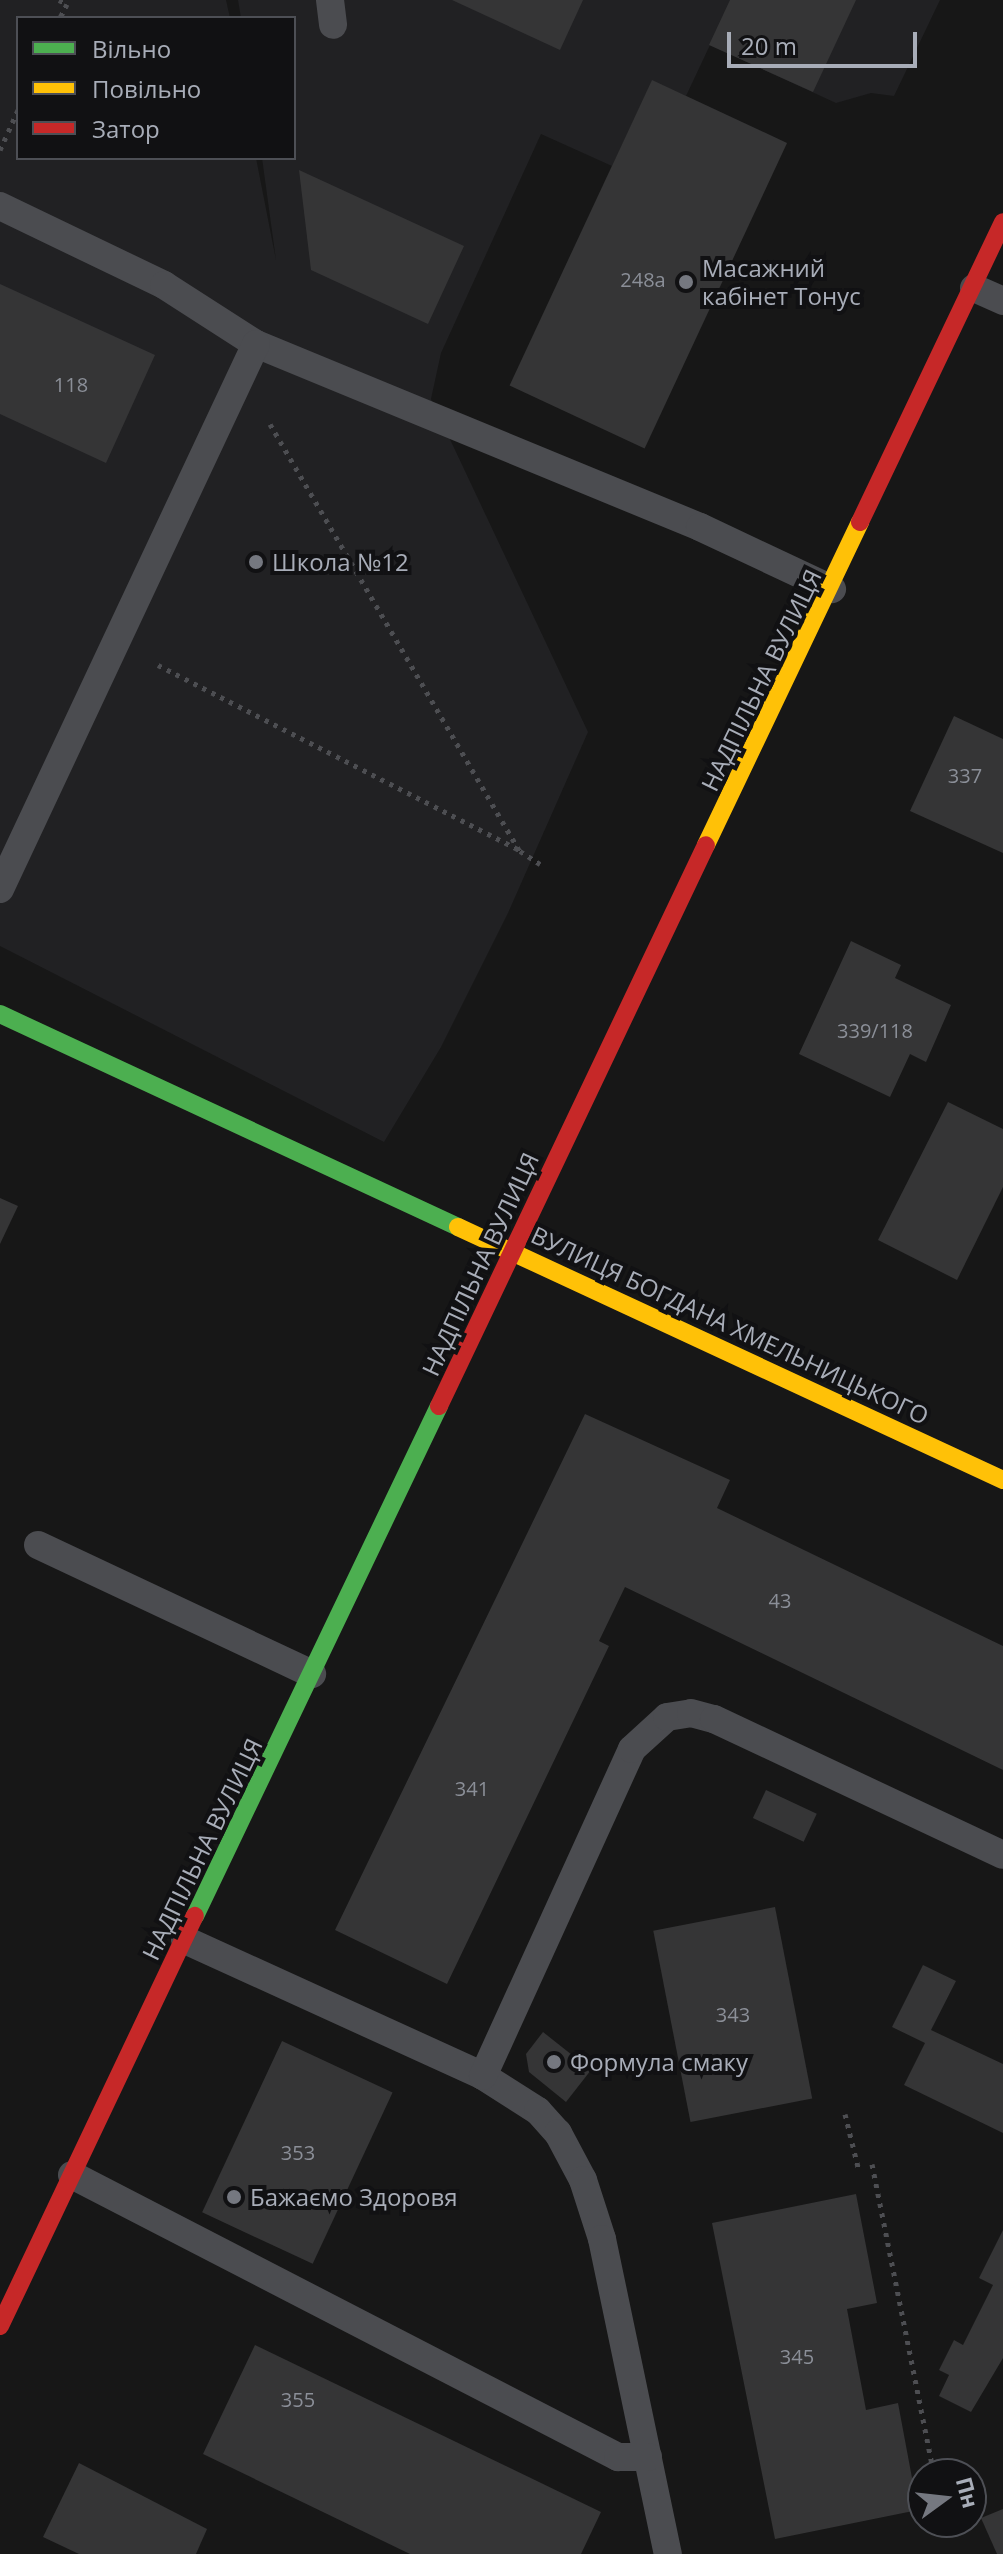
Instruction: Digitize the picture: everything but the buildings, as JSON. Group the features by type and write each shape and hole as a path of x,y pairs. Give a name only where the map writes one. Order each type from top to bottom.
{"main road":[{"name":"НАДПІЛЬНА ВУЛИЦЯ","path":"0,2326 832,589 1003,222"},
{"name":"ВУЛИЦЯ БОГДАНА ХМЕЛЬНИЦЬКОГО","path":"0,1014 1003,1480"}],"lane":[{"path":"0,206 164,285 256,344 686,521 832,589"},
{"path":"974,288 1003,301"},
{"path":"0,889 256,344"},
{"path":"38,1545 312,1674"},
{"path":"483,2076 632,1749 667,1717 691,1713 714,1719 1003,1855"},
{"path":"185,1940 483,2076 538,2111 558,2133 583,2180 614,2287 668,2554"},
{"path":"72,2175 618,2457 648,2457"}],"path":[{"path":"59,0 67,4 61,16"},
{"path":"0,150 16,114"},
{"path":"241,375 520,851"},
{"path":"113,643 540,864"},
{"path":"845,2114 858,2167"},
{"path":"872,2164 931,2458"}],"shaded area":[{"name":"Школа №12","path":"0,0 226,0 230,16 16,16 16,160 256,160 276,260 262,160 296,160 296,16 241,16 238,0 940,0 894,96 871,93 836,103 710,45 686,96 652,81 612,166 541,134 441,353 431,399 588,732 508,913 441,1047 384,1142 0,946"}],"traffic: fast":[{"path":"0,1014 458,1227"},
{"path":"195,1916 439,1406"}],"traffic: slow":[{"path":"706,845 860,522"},
{"path":"458,1227 1003,1480"}],"traffic: jam":[{"path":"860,522 1003,222"},
{"path":"439,1406 706,845"},
{"path":"0,2326 195,1916"}],"place":[{"name":"Масажний кабінет Тонус","path":"686,282"},
{"name":"Школа №12","path":"256,562"},
{"name":"Формула смаку","path":"554,2062"},
{"name":"Бажаємо Здоровя","path":"234,2197"}]}
